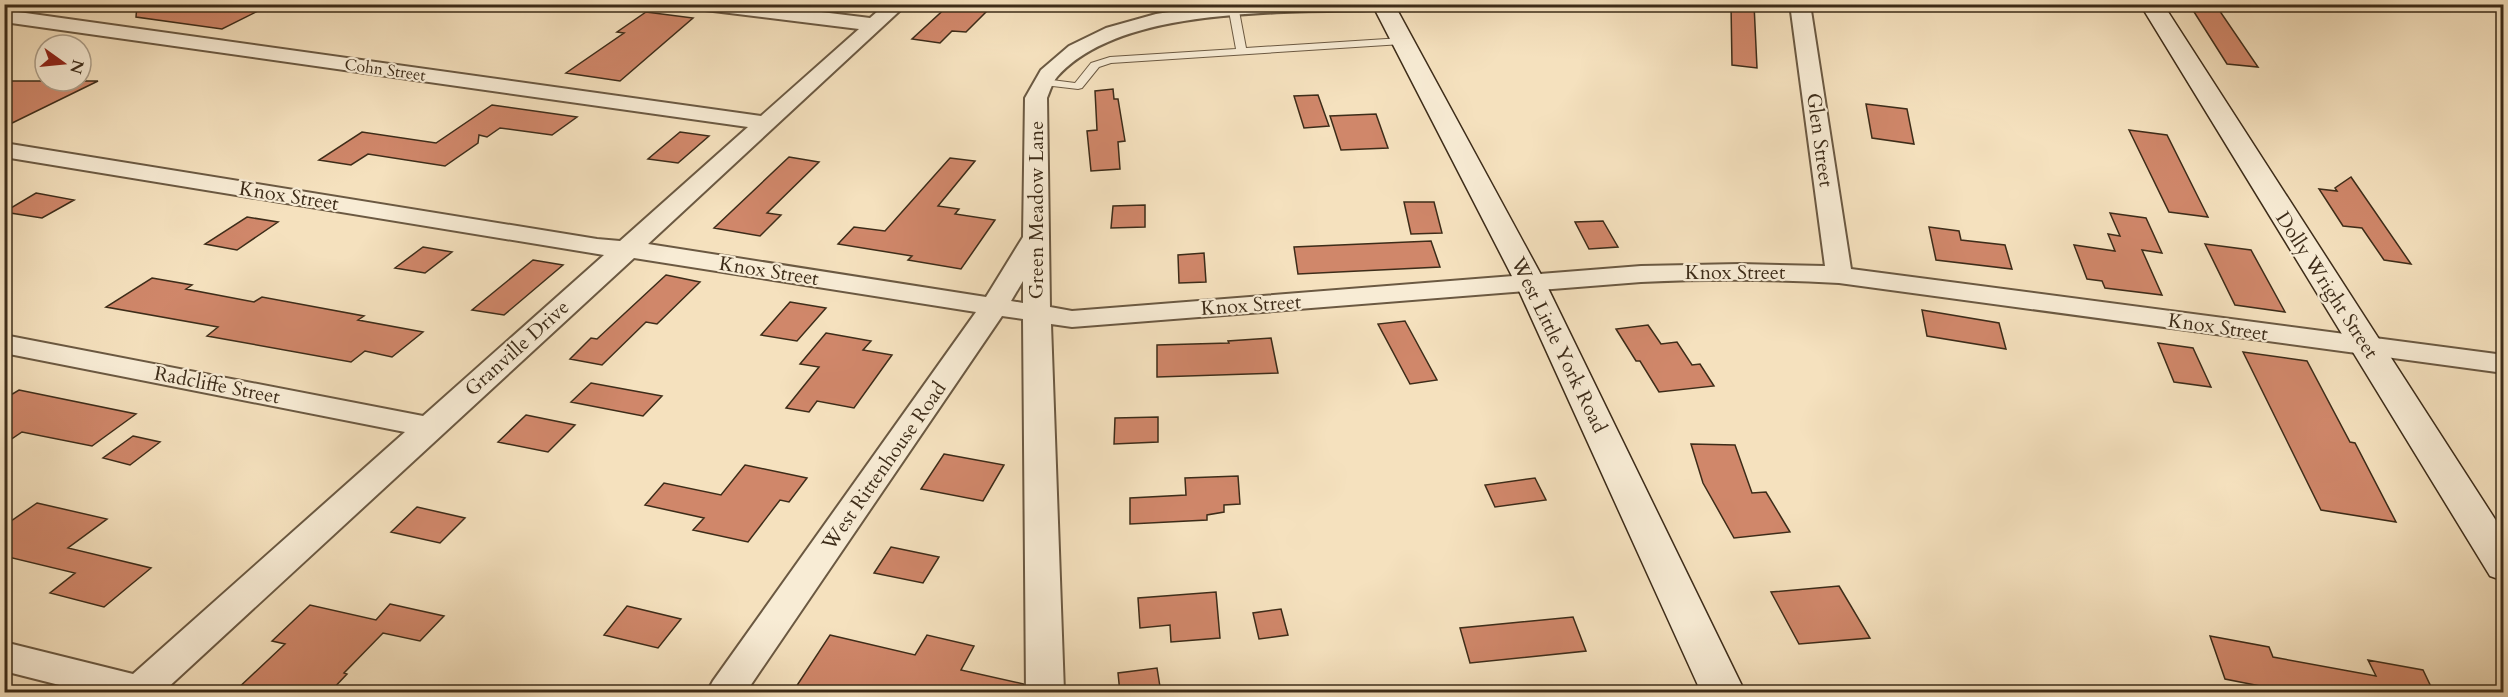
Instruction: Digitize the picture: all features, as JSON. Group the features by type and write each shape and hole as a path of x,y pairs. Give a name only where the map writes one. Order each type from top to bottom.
{"street":[{"path":"705,4 874,25"},
{"name":"Granville Drive","path":"138,692 898,4"},
{"name":"Green Meadow Lane","path":"1045,693 1036,313 1036,98 1048,74 1072,53 1127,27 1192,14 1377,4"},
{"name":"West Little York Road","path":"1383,4 1530,282 1723,693"},
{"name":"Glen Street","path":"1800,4 1839,275"},
{"name":"Dolly Wright Street","path":"2151,4 2504,566"},
{"name":"Cohn Street","path":"4,16 766,123"},
{"name":"Knox Street","path":"4,150 585,245 628,249 1072,319 1700,270 1839,275 2504,364"},
{"name":"West Rittenhouse Road","path":"726,693 994,307 1036,236"},
{"name":"Radcliffe Street","path":"4,344 430,427"},
{"path":"4,656 138,692"}],"lane":[{"path":"1234,11 1241,50"},
{"path":"1044,82 1078,86 1101,61 1402,41"}],"building":[{"path":"137,4 217,4 260,10 222,29 136,17"},
{"path":"950,4 994,4 966,32 952,31 940,43 912,39"},
{"path":"1731,4 1754,4 1757,68 1732,65"},
{"path":"2189,4 2215,4 2258,67 2227,64"},
{"path":"646,12 693,18 620,81 566,73 624,33 617,32"},
{"path":"4,81 33,81 33,93 73,93 4,127"},
{"path":"1113,89 1114,99 1118,99 1125,141 1118,142 1120,169 1091,171 1087,131 1097,130 1095,91"},
{"path":"1318,95 1329,126 1304,128 1294,96"},
{"path":"1866,104 1907,109 1914,144 1872,138"},
{"path":"492,105 577,117 552,135 500,128 487,137 479,135 478,143 445,166 368,154 351,165 319,160 362,132 436,143"},
{"path":"1376,114 1388,148 1341,150 1330,116"},
{"path":"2129,130 2167,135 2208,217 2169,212"},
{"path":"680,132 709,136 678,163 648,159"},
{"path":"789,157 819,162 767,213 781,215 760,236 714,228"},
{"path":"950,158 975,161 938,206 959,209 955,214 995,220 961,269 908,260 912,256 838,244 854,227 885,231"},
{"path":"2351,177 2411,264 2384,260 2362,228 2343,226 2319,189 2337,191 2335,188"},
{"path":"36,193 74,200 42,218 4,212"},
{"path":"1404,202 1434,202 1442,233 1411,234"},
{"path":"1145,205 1145,227 1111,228 1113,206"},
{"path":"2110,213 2146,218 2162,253 2142,250 2162,295 2105,288 2102,281 2087,279 2074,245 2115,251 2108,234 2120,236"},
{"path":"247,217 278,222 237,250 205,244"},
{"path":"1603,221 1618,247 1589,249 1575,222"},
{"path":"1929,227 1959,231 1961,240 2005,245 2012,269 1936,260"},
{"path":"1431,241 1440,267 1298,274 1294,247"},
{"path":"2205,244 2251,250 2285,312 2235,305"},
{"path":"423,247 452,252 425,273 395,268"},
{"path":"1204,253 1206,282 1179,283 1178,255"},
{"path":"533,260 563,265 504,315 472,310"},
{"path":"666,275 700,282 657,324 646,322 602,365 570,359 591,338 597,339"},
{"path":"152,278 192,285 186,289 254,302 262,297 364,316 358,320 423,332 392,357 365,351 351,362 207,336 218,327 106,307"},
{"path":"790,302 826,308 797,341 761,335"},
{"path":"1922,310 1999,323 2006,349 1927,336"},
{"path":"1405,321 1437,380 1410,384 1378,324"},
{"path":"1648,325 1661,344 1677,342 1692,365 1700,364 1714,386 1659,392 1616,329"},
{"path":"826,333 871,341 863,350 892,355 854,408 817,401 809,412 786,408 819,367 800,364"},
{"path":"1271,338 1278,373 1157,377 1157,345 1229,343 1228,341"},
{"path":"2158,343 2193,348 2211,387 2174,382"},
{"path":"2243,352 2307,361 2350,442 2355,443 2396,522 2321,510"},
{"path":"591,383 662,396 643,416 571,402"},
{"path":"19,390 136,414 92,446 22,432 4,444 4,399"},
{"path":"526,415 575,425 548,452 498,442"},
{"path":"1158,417 1158,442 1114,444 1115,418"},
{"path":"133,436 160,442 130,465 103,458"},
{"path":"1691,444 1735,445 1752,493 1766,492 1790,532 1734,538 1703,483"},
{"path":"944,454 1004,465 983,501 921,489"},
{"path":"745,465 807,478 789,502 780,500 748,542 693,530 704,518 645,505 664,483 721,495"},
{"path":"1238,476 1240,504 1224,505 1224,512 1207,515 1207,520 1130,524 1130,498 1186,495 1185,478"},
{"path":"1535,478 1546,500 1495,507 1485,485"},
{"path":"37,503 107,519 68,548 151,568 104,607 50,593 75,573 4,556 4,526"},
{"path":"417,507 465,518 440,543 391,532"},
{"path":"891,547 939,557 923,583 874,573"},
{"path":"1839,586 1870,638 1799,644 1771,592"},
{"path":"1216,592 1220,638 1171,642 1170,625 1140,628 1138,598"},
{"path":"390,604 444,616 420,641 383,633 344,673 347,674 329,693 233,693 285,644 272,641 310,605 376,620"},
{"path":"627,606 681,619 658,648 604,635"},
{"path":"1281,609 1288,635 1259,639 1253,613"},
{"path":"1573,617 1586,651 1470,663 1460,628"},
{"path":"830,635 915,655 927,635 974,646 961,670 1024,684 1023,693 792,693"},
{"path":"2210,636 2269,647 2273,657 2376,676 2368,660 2423,670 2434,693 2296,693 2225,679"},
{"path":"1157,668 1161,693 1120,693 1118,673"}]}
